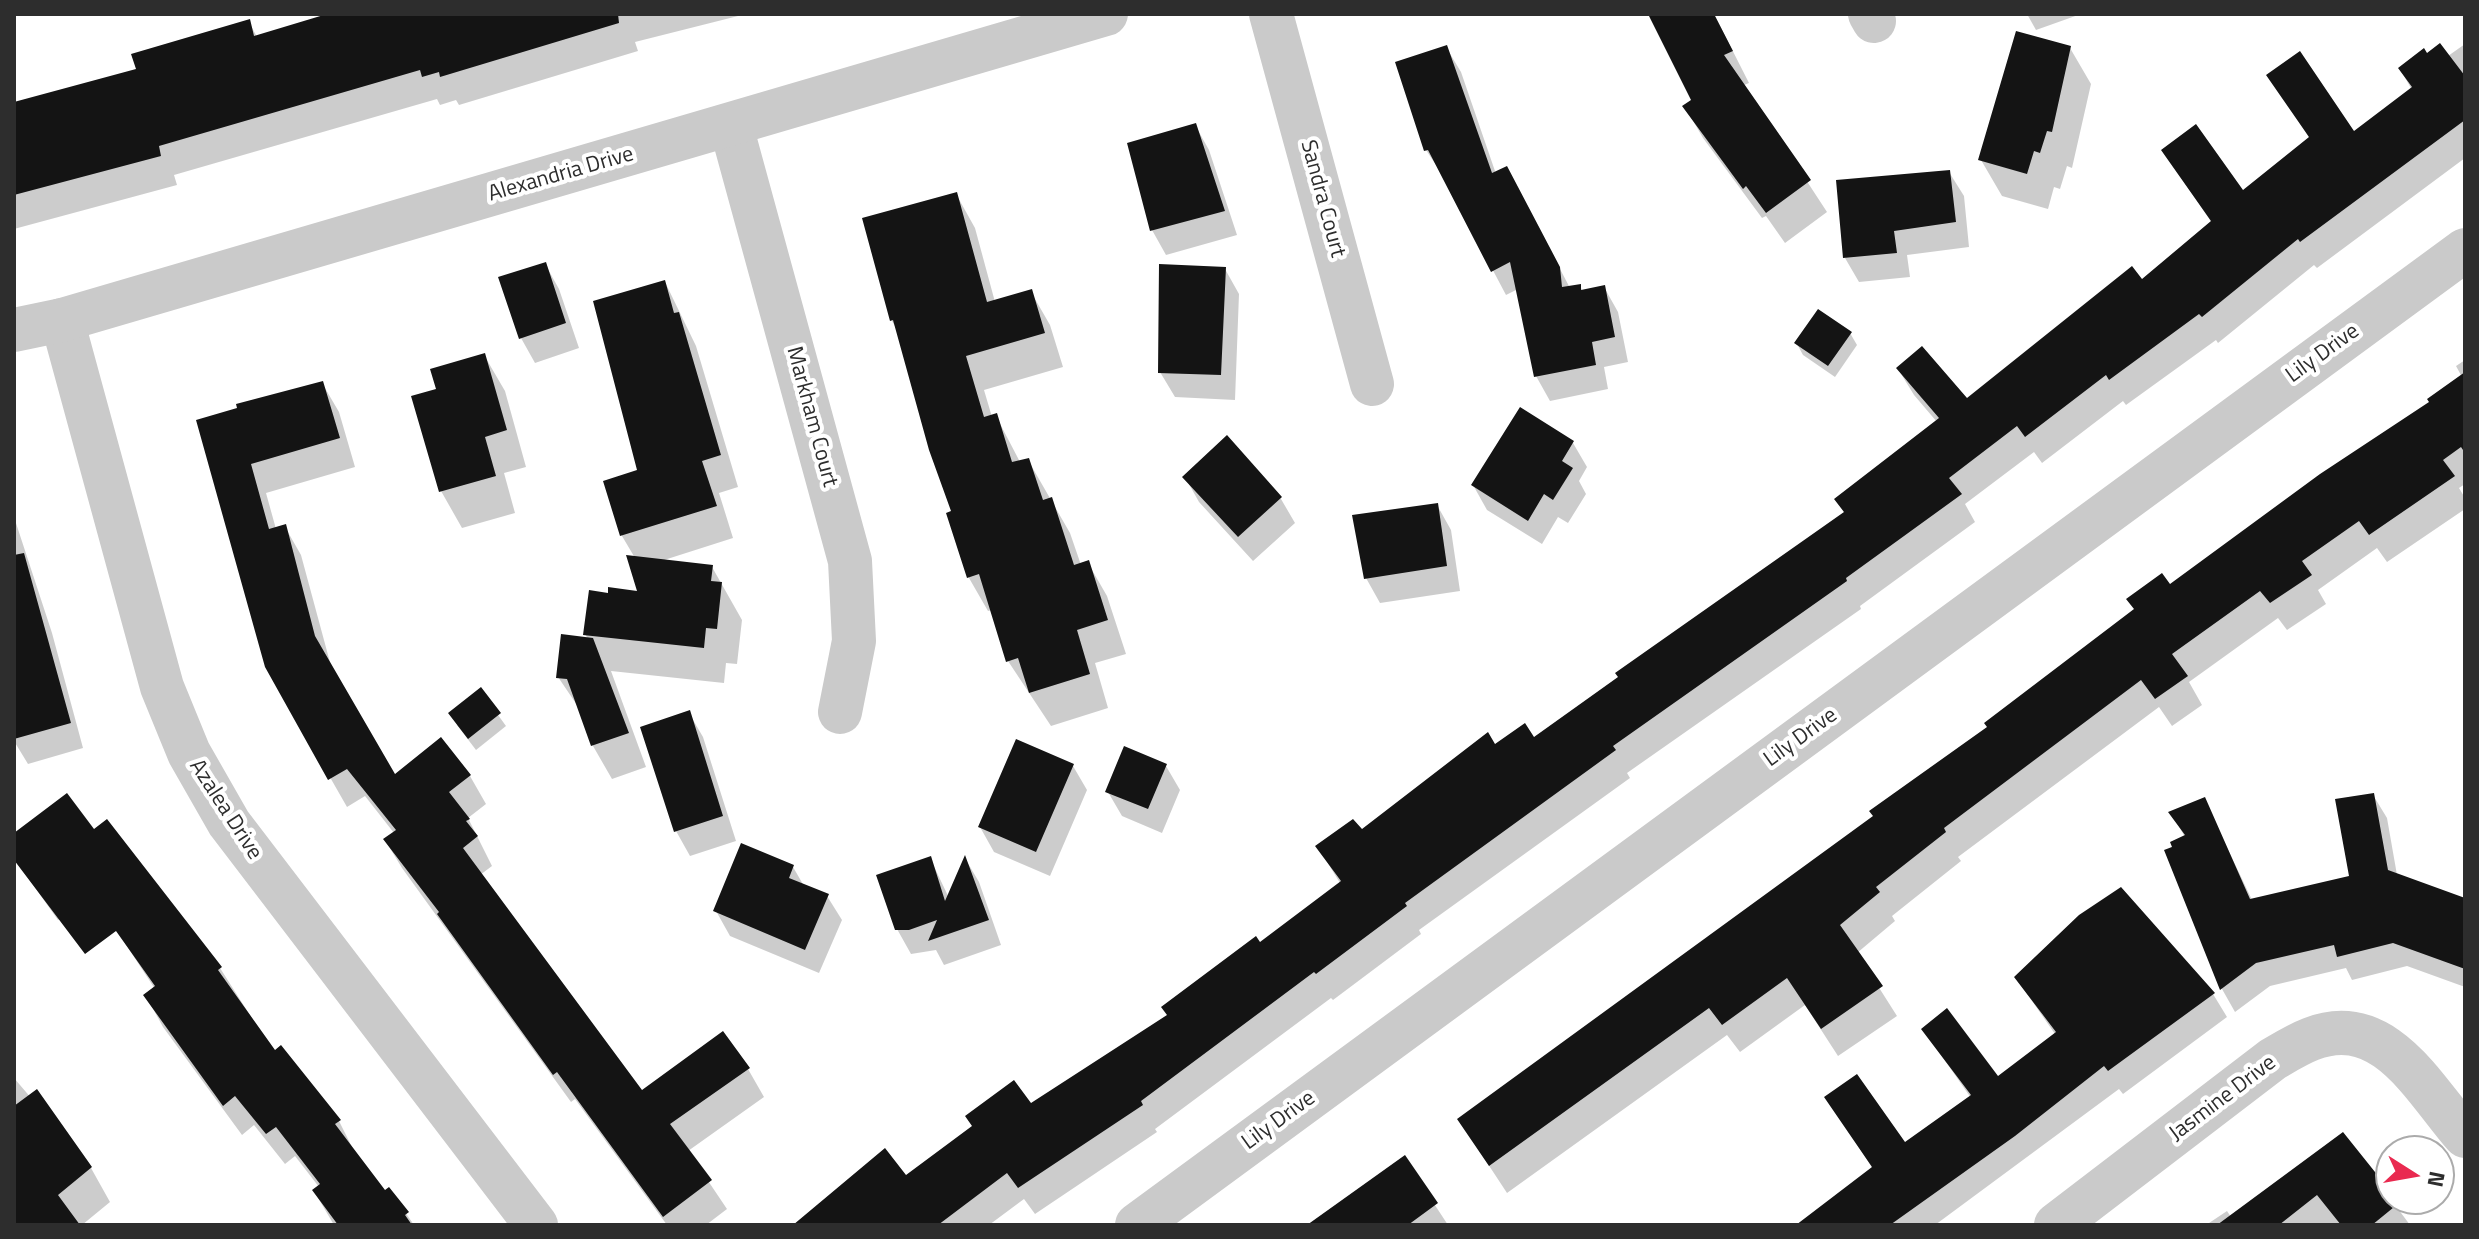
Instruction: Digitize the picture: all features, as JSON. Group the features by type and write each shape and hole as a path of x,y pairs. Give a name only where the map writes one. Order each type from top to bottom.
{"street":[{"name":"Alexandria Drive","path":"14,330 62,320 1106,14"},
{"name":"Sandra Court","path":"1271,14 1372,384"},
{"name":"Markham Court","path":"731,126 850,561 854,641 840,712"},
{"name":"Lily Drive","path":"1137,1225 2465,250"},
{"name":"Azalea Drive","path":"62,320 162,687 189,753 229,823 536,1225"},
{"name":"Jasmine Drive","path":"2056,1225 2273,1059 2313,1038 2345,1033 2375,1040 2398,1055 2465,1136"}],"building":[{"path":"327,14 618,14 619,23 440,77 439,72 422,77 420,70 159,146 161,156 14,195 14,102 136,69 131,54 250,19 254,36"},
{"path":"1648,14 1714,14 1733,51 1724,55 1811,180 1766,213 1746,186 1743,189 1682,106 1691,100"},
{"path":"2016,31 2071,46 2052,132 2047,131 2040,153 2034,151 2027,174 1978,160"},
{"path":"2440,43 2465,76 2465,120 2300,242 2298,239 2202,317 2199,314 2109,380 2106,375 2025,437 2017,426 1949,478 1962,494 1846,578 1847,581 1613,746 1616,750 1141,1101 1143,1105 1018,1188 1007,1173 938,1225 793,1225 885,1148 906,1175 972,1126 965,1116 1014,1080 1031,1103 1167,1015 1161,1007 1256,936 1260,942 1341,881 1315,846 1353,819 1362,829 1488,732 1495,744 1525,723 1534,737 1618,677 1615,673 1844,512 1834,499 1939,418 1896,368 1922,346 1967,398 2132,266 2142,279 2211,221 2161,150 2196,124 2243,190 2309,137 2266,75 2300,51 2354,131 2412,87 2398,68 2424,48 2427,53"},
{"path":"1447,45 1492,173 1507,166 1560,267 1562,287 1581,284 1581,290 1605,285 1615,337 1592,342 1596,365 1534,377 1510,262 1491,272 1428,150 1424,151 1395,62"},
{"path":"1196,123 1225,211 1150,231 1127,143"},
{"path":"1950,170 1956,222 1894,231 1897,253 1843,258 1836,180"},
{"path":"957,192 987,302 1032,289 1045,333 966,356 984,417 997,413 1012,462 1029,458 1043,500 1052,497 1074,565 1089,560 1108,620 1077,630 1090,674 1029,693 1018,658 1006,662 979,574 967,578 946,513 951,511 929,450 862,218"},
{"path":"546,262 566,323 519,339 498,277"},
{"path":"1159,264 1226,267 1221,375 1158,373"},
{"path":"665,280 674,313 679,312 721,455 702,461 717,506 620,536 603,481 637,470 593,301"},
{"path":"1818,309 1852,332 1828,366 1794,343"},
{"path":"485,353 507,430 485,437 496,476 439,492 411,396 436,389 430,369"},
{"path":"2465,372 2465,453 2461,447 2443,460 2455,476 2369,535 2359,521 2302,561 2312,575 2270,603 2260,591 2172,654 2188,676 2155,699 2141,680 1944,828 1946,832 1876,887 1880,892 1840,925 1883,986 1821,1029 1787,978 1722,1025 1709,1008 1489,1166 1457,1119 1873,816 1869,811 1987,727 1984,723 2134,609 2126,599 2162,573 2170,584 2320,474 2429,402 2427,399"},
{"path":"323,381 340,438 251,464 269,529 286,524 315,636 395,774 441,737 471,775 449,792 470,819 466,821 478,836 463,848 642,1090 723,1031 750,1068 670,1124 712,1180 663,1217 557,1072 553,1075 437,914 439,912 383,839 396,830 347,769 328,780 265,667 196,420 237,408 236,404"},
{"path":"1520,407 1574,441 1562,461 1573,468 1553,500 1544,494 1528,521 1471,485"},
{"path":"1227,435 1282,497 1238,537 1182,477"},
{"path":"1438,503 1447,566 1364,579 1352,515"},
{"path":"24,553 71,723 14,739 14,555"},
{"path":"626,555 713,565 711,581 722,582 717,629 706,628 704,648 583,635 589,590 608,593 608,587 637,591"},
{"path":"561,634 593,638 629,733 591,746 567,679 556,678"},
{"path":"481,687 501,713 468,739 448,713"},
{"path":"690,710 723,816 674,832 640,727"},
{"path":"1016,739 1074,764 1036,852 978,827"},
{"path":"1124,746 1167,764 1148,809 1105,792"},
{"path":"67,793 94,829 107,819 222,967 218,970 275,1050 281,1045 341,1120 335,1124 385,1190 389,1187 409,1212 405,1215 412,1225 338,1225 312,1190 320,1184 276,1127 266,1134 235,1096 223,1106 143,995 155,986 116,931 85,954 14,860 14,833"},
{"path":"2374,793 2388,870 2465,898 2465,969 2393,943 2337,957 2334,945 2256,963 2220,990 2164,850 2172,847 2170,842 2185,835 2168,812 2205,797 2250,899 2349,876 2335,799"},
{"path":"741,843 794,865 789,878 829,894 805,950 713,911"},
{"path":"965,855 989,920 928,941 937,920 909,930 895,930 876,875 931,856 945,901"},
{"path":"2121,887 2215,993 2108,1071 2104,1066 2015,1136 1890,1225 1796,1225 1872,1167 1824,1097 1857,1074 1905,1142 1971,1095 1921,1029 1947,1008 1998,1076 2056,1032 2014,977 2079,915"},
{"path":"37,1089 92,1167 58,1195 80,1225 14,1225 14,1106"},
{"path":"2343,1132 2375,1172 2375,1215 2384,1215 2372,1225 2341,1225 2317,1195 2279,1225 2217,1225"},
{"path":"1405,1155 1438,1203 1408,1225 1307,1225"}]}
